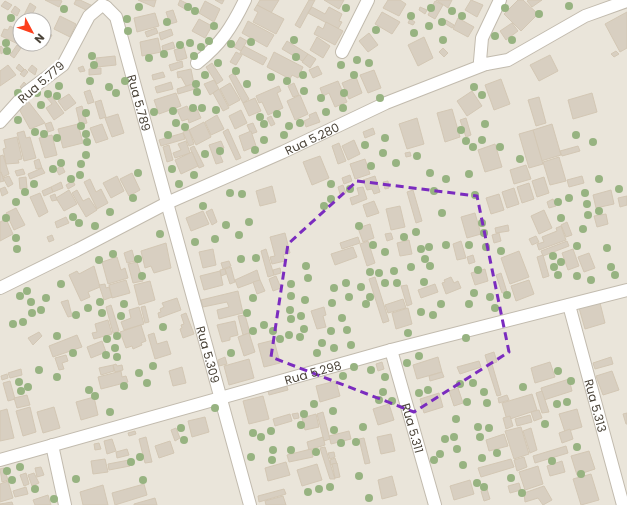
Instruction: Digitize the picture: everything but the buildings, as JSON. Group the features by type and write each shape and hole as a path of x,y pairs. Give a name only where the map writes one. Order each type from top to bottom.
{"street":[{"path":"197,63 213,50 225,36 245,0"},
{"path":"342,52 368,0"},
{"path":"486,64 480,61 482,38 500,0"},
{"name":"Rua 5.280","path":"0,288 167,203 283,152 386,103 486,64 508,60 585,16 627,1"},
{"name":"Rua 5.779","path":"0,122 27,92 63,65 89,16 102,5 110,3"},
{"name":"Rua 5.789","path":"110,3 116,17 167,203"},
{"name":"Rua 5.309","path":"167,203 250,505"},
{"name":"Rua 5.298","path":"0,460 391,350 627,290"},
{"name":"Rua 5.313","path":"568,305 623,505"},
{"name":"Rua 5.311","path":"391,350 435,505"},
{"path":"52,445 65,505"}],"highlighted area":[{"path":"357,181 477,196 509,352 414,412 271,357 288,244"}],"shaded area":[{"path":"0,0 627,0 627,505 0,505"}]}
